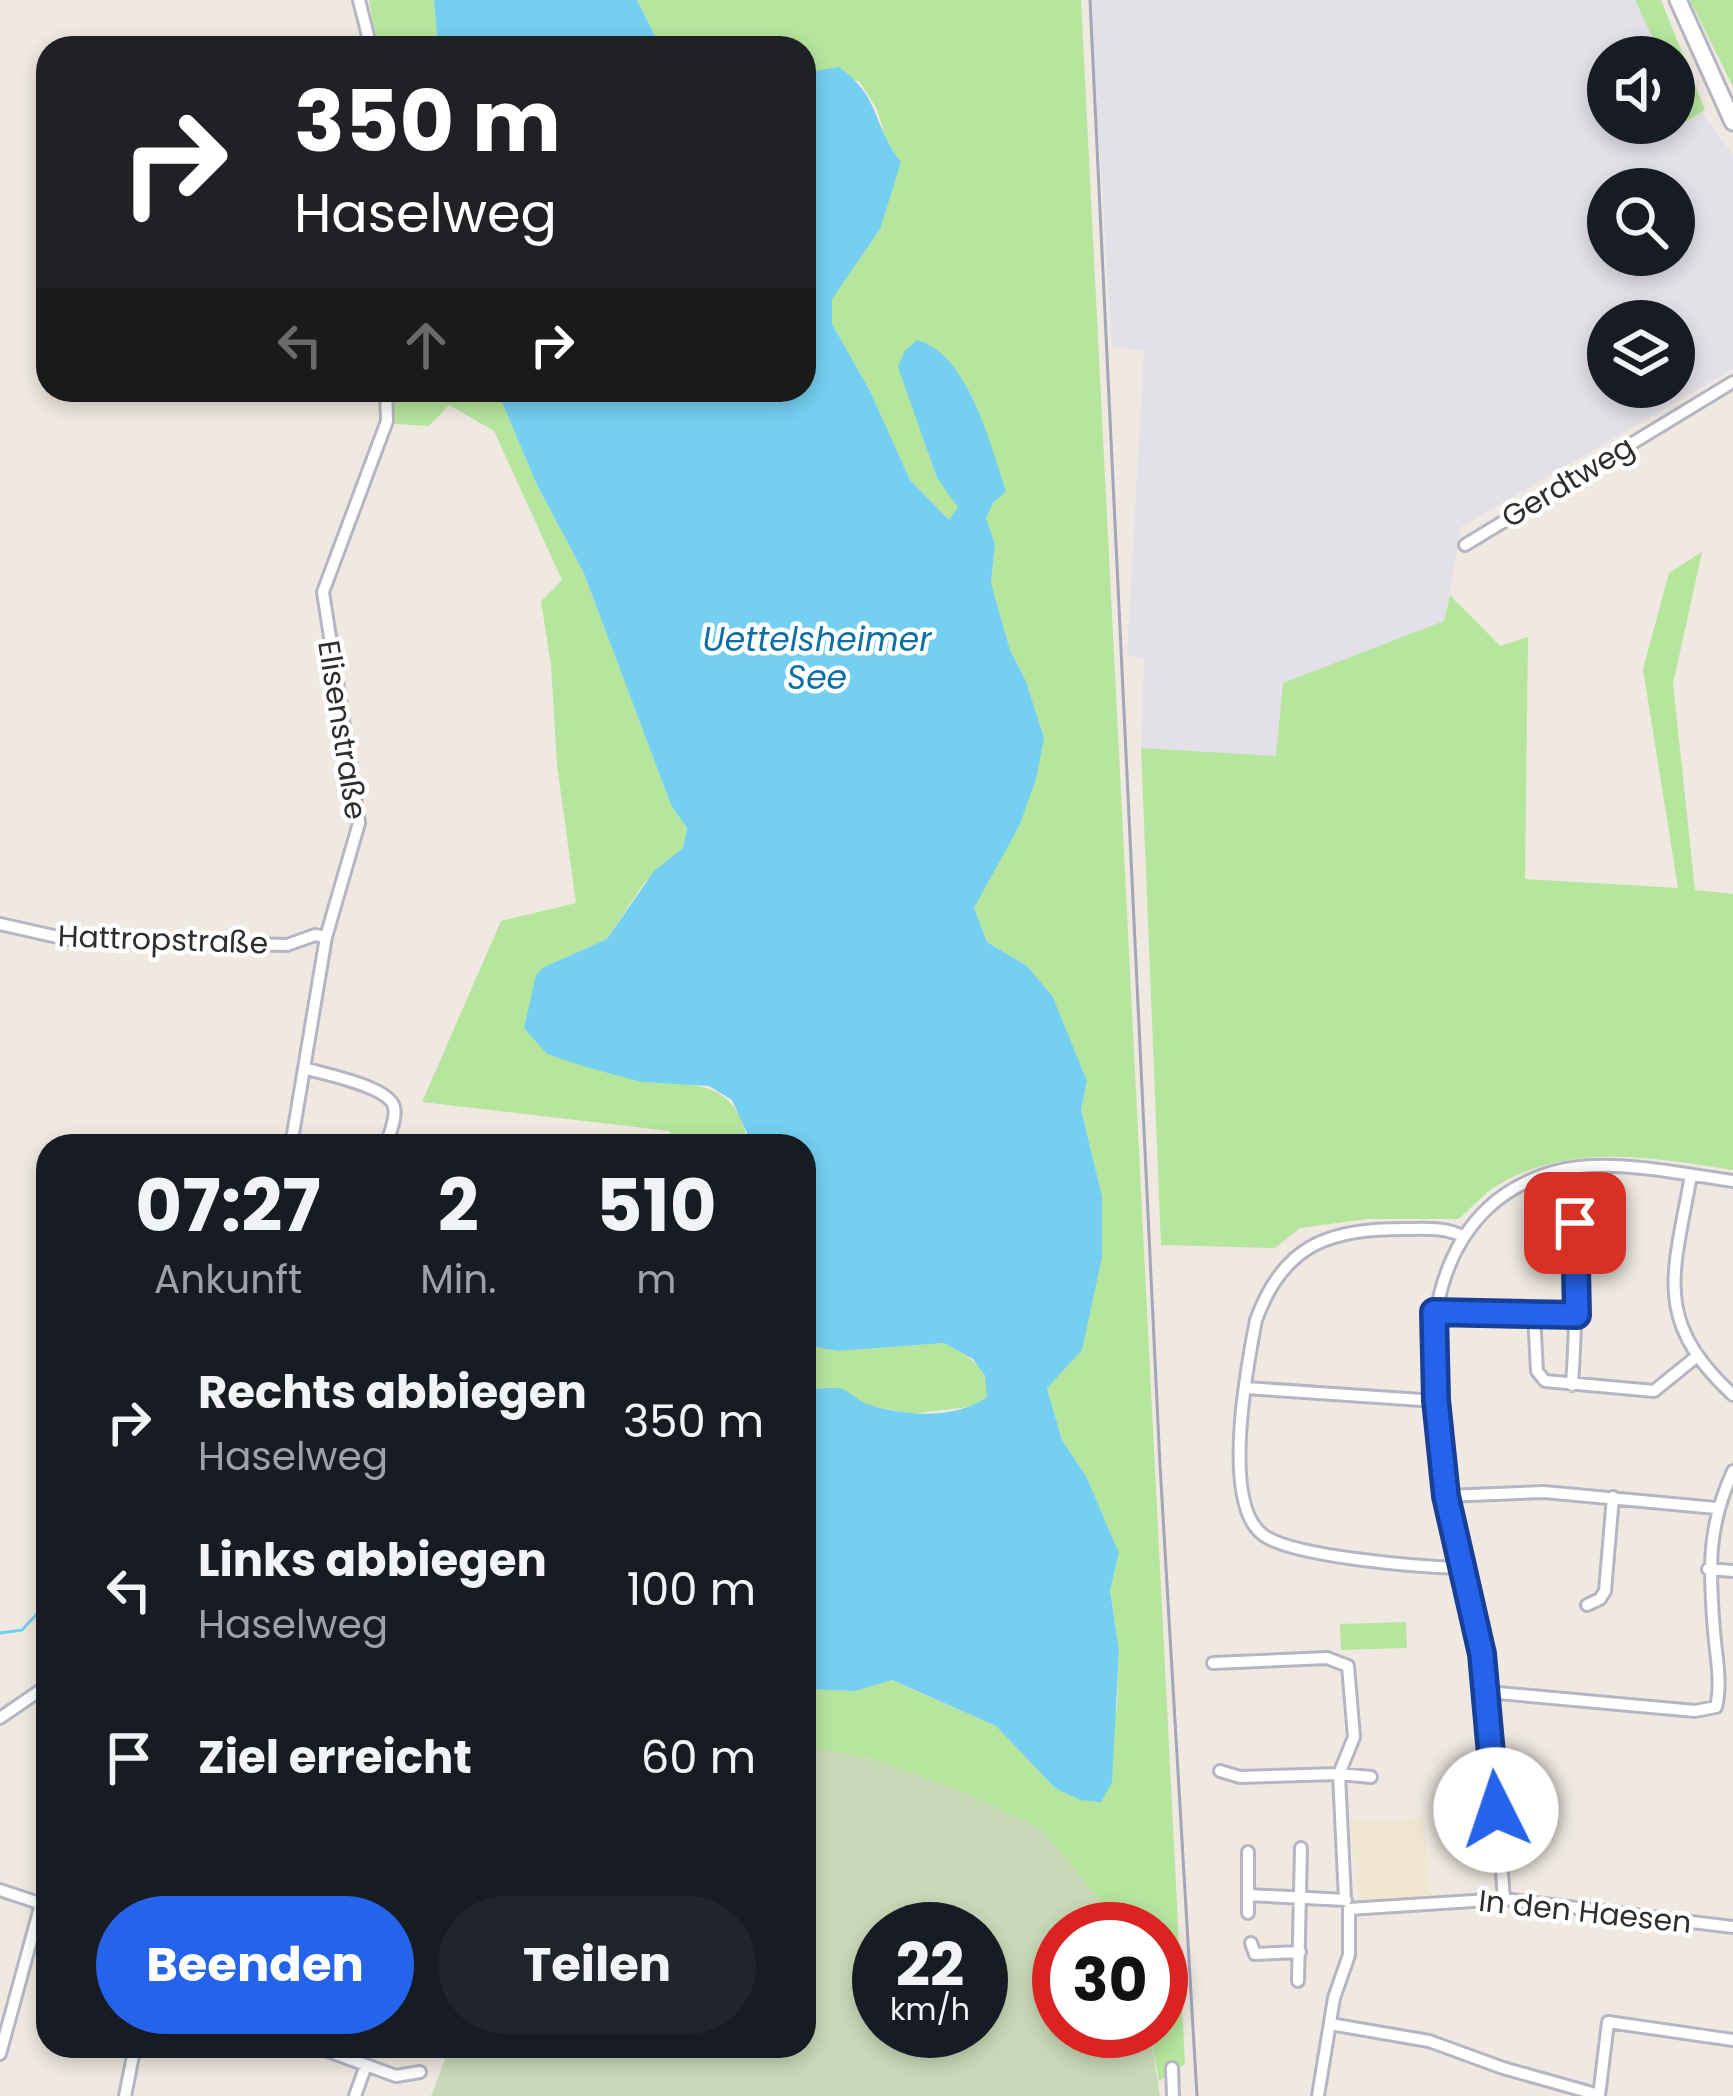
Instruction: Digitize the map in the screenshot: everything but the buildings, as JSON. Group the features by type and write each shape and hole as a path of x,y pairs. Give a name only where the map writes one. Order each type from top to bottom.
{"main road":[{"path":"1678,0 1733,122"}],"street":[{"path":"359,0 367,36"},
{"name":"Gerdtweg","path":"1465,545 1733,382"},
{"name":"Elisenstraße","path":"293,1134 326,937 359,823 322,592 387,421 386,402"},
{"name":"Hattropstraße","path":"0,924 71,940 287,945 315,935 326,937"},
{"path":"304,1068 375,1089 389,1098 395,1112 389,1134"},
{"path":"1504,1899 1487,1692 1446,1496 1436,1400 1434,1312 1439,1286 1462,1236 1496,1201 1564,1169 1605,1167 1733,1181"},
{"path":"1564,1169 1575,1223 1577,1315 1572,1384"},
{"path":"1691,1175 1674,1291 1681,1327 1696,1357 1733,1395"},
{"path":"1461,1568 1320,1552 1262,1534 1248,1512 1240,1472 1250,1346 1264,1298 1284,1268 1302,1251 1332,1235 1361,1229 1451,1231 1462,1236"},
{"path":"1434,1312 1577,1315"},
{"path":"1534,1315 1539,1378 1654,1391 1696,1357"},
{"path":"1246,1388 1436,1400"},
{"path":"1487,1692 1695,1712 1716,1707 1718,1676 1708,1569 1716,1508 1733,1471"},
{"path":"1446,1496 1544,1492 1716,1508"},
{"path":"1587,1605 1606,1591 1613,1497"},
{"path":"1708,1569 1733,1571"},
{"path":"1213,1663 1327,1658 1348,1666 1354,1738 1339,1774 1349,1955 1330,2024 1318,2096"},
{"path":"1718,1676 1733,1675"},
{"path":"0,1718 36,1693"},
{"path":"1220,1771 1240,1777 1339,1774 1371,1778"},
{"path":"1298,1981 1301,1848"},
{"path":"1248,1852 1248,1913"},
{"path":"0,1890 36,1902"},
{"name":"In den Haesen","path":"1248,1895 1294,1895 1347,1904 1504,1899 1733,1927"},
{"path":"0,2054 36,1935"},
{"path":"1251,1943 1255,1954 1300,1952"},
{"path":"1330,2024 1429,2041 1599,2096 1608,2022 1733,2040"},
{"path":"125,2096 133,2058"},
{"path":"347,2058 396,2076 420,2072"},
{"path":"355,2096 366,2065"},
{"path":"1172,2068 1173,2096"}],"shaded area":[{"path":"1090,0 1659,0 1672,36 1587,36 1587,144 1695,144 1695,97 1733,155 1733,369 1695,391 1695,300 1587,300 1587,408 1666,408 1461,527 1445,621 1284,683 1277,757 1141,748 1144,658 1127,655 1144,351 1112,347"},
{"path":"1423,1818 1430,1895 1360,1903 1350,1822"}],"green space":[{"path":"369,0 434,0 437,36 375,36"},
{"path":"637,0 1081,0 1177,1902 1101,1902 1041,1829 958,1790 882,1762 816,1748 816,1689 855,1691 891,1680 996,1726 1055,1788 1080,1800 1117,1708 1119,1651 1110,1590 1119,1553 1086,1476 1062,1440 1047,1387 1082,1349 1102,1196 1081,1108 1087,1081 1053,997 1027,966 987,942 974,908 1044,738 1026,681 1010,650 991,583 995,544 986,518 993,503 919,426 937,478 959,507 950,521 910,480 870,391 832,324 832,299 900,161 887,144 877,109 859,81 816,75 816,36 655,36"},
{"path":"1635,0 1661,0 1675,36 1652,36"},
{"path":"1690,0 1733,0 1733,87"},
{"path":"1695,85 1705,110 1695,116"},
{"path":"393,402 502,402 536,483 583,571 671,805 687,828 683,848 644,883 607,939 544,967 642,1082 711,1090 732,1104 745,1134 671,1134 422,1102 501,921 576,903 541,601 562,580 494,431 449,405 429,426 395,424"},
{"path":"1702,552 1673,684 1695,890 1733,894 1733,1170 1641,1158 1580,1158 1521,1173 1493,1188 1458,1219 1367,1219 1300,1228 1275,1248 1161,1245 1141,748 1276,756 1283,683 1444,621 1450,595 1500,646 1528,637 1525,879 1678,888 1643,669 1669,573"},
{"path":"944,1343 981,1370 988,1397 976,1406 911,1414 863,1404 842,1389 816,1390 816,1347 838,1351"},
{"path":"1406,1622 1407,1648 1341,1650 1340,1624"},
{"path":"816,1748 882,1762 958,1790 1041,1829 1101,1902 1032,1902 1032,2058 1154,2058 1160,2096 431,2096 445,2058 816,2058"},
{"path":"1155,2058 1185,2058 1185,2064 1159,2081"}],"water":[{"path":"434,0 637,0 655,36 437,36"},
{"name":"Uettelsheimer See","path":"839,67 853,79 870,101 901,162 880,229 832,299 832,324 870,391 910,480 949,520 958,507 937,478 898,367 904,352 917,340 935,348 964,382 1006,491 986,518 995,544 991,583 1010,650 1026,681 1044,738 1020,824 974,908 987,942 1027,966 1053,997 1087,1081 1081,1109 1102,1196 1102,1257 1082,1350 1047,1388 1062,1440 1086,1476 1119,1553 1110,1590 1119,1651 1112,1782 1101,1802 1080,1800 1055,1788 996,1726 892,1680 855,1691 816,1689 816,1389 838,1388 864,1403 912,1413 960,1409 987,1397 985,1376 973,1359 944,1343 838,1351 816,1347 816,1134 747,1134 732,1100 709,1086 642,1082 586,1067 547,1054 524,1028 536,975 607,939 654,871 683,848 687,828 671,805 583,571 536,483 502,402 816,402 816,71"}],"waterway":[{"path":"0,1633 22,1630 36,1615"}],"railway":[{"path":"1090,0 1160,1465 1197,2096"}],"route":[{"path":"1496,1810 1482,1654 1446,1496 1436,1400 1434,1312 1577,1315 1575,1223"}]}
